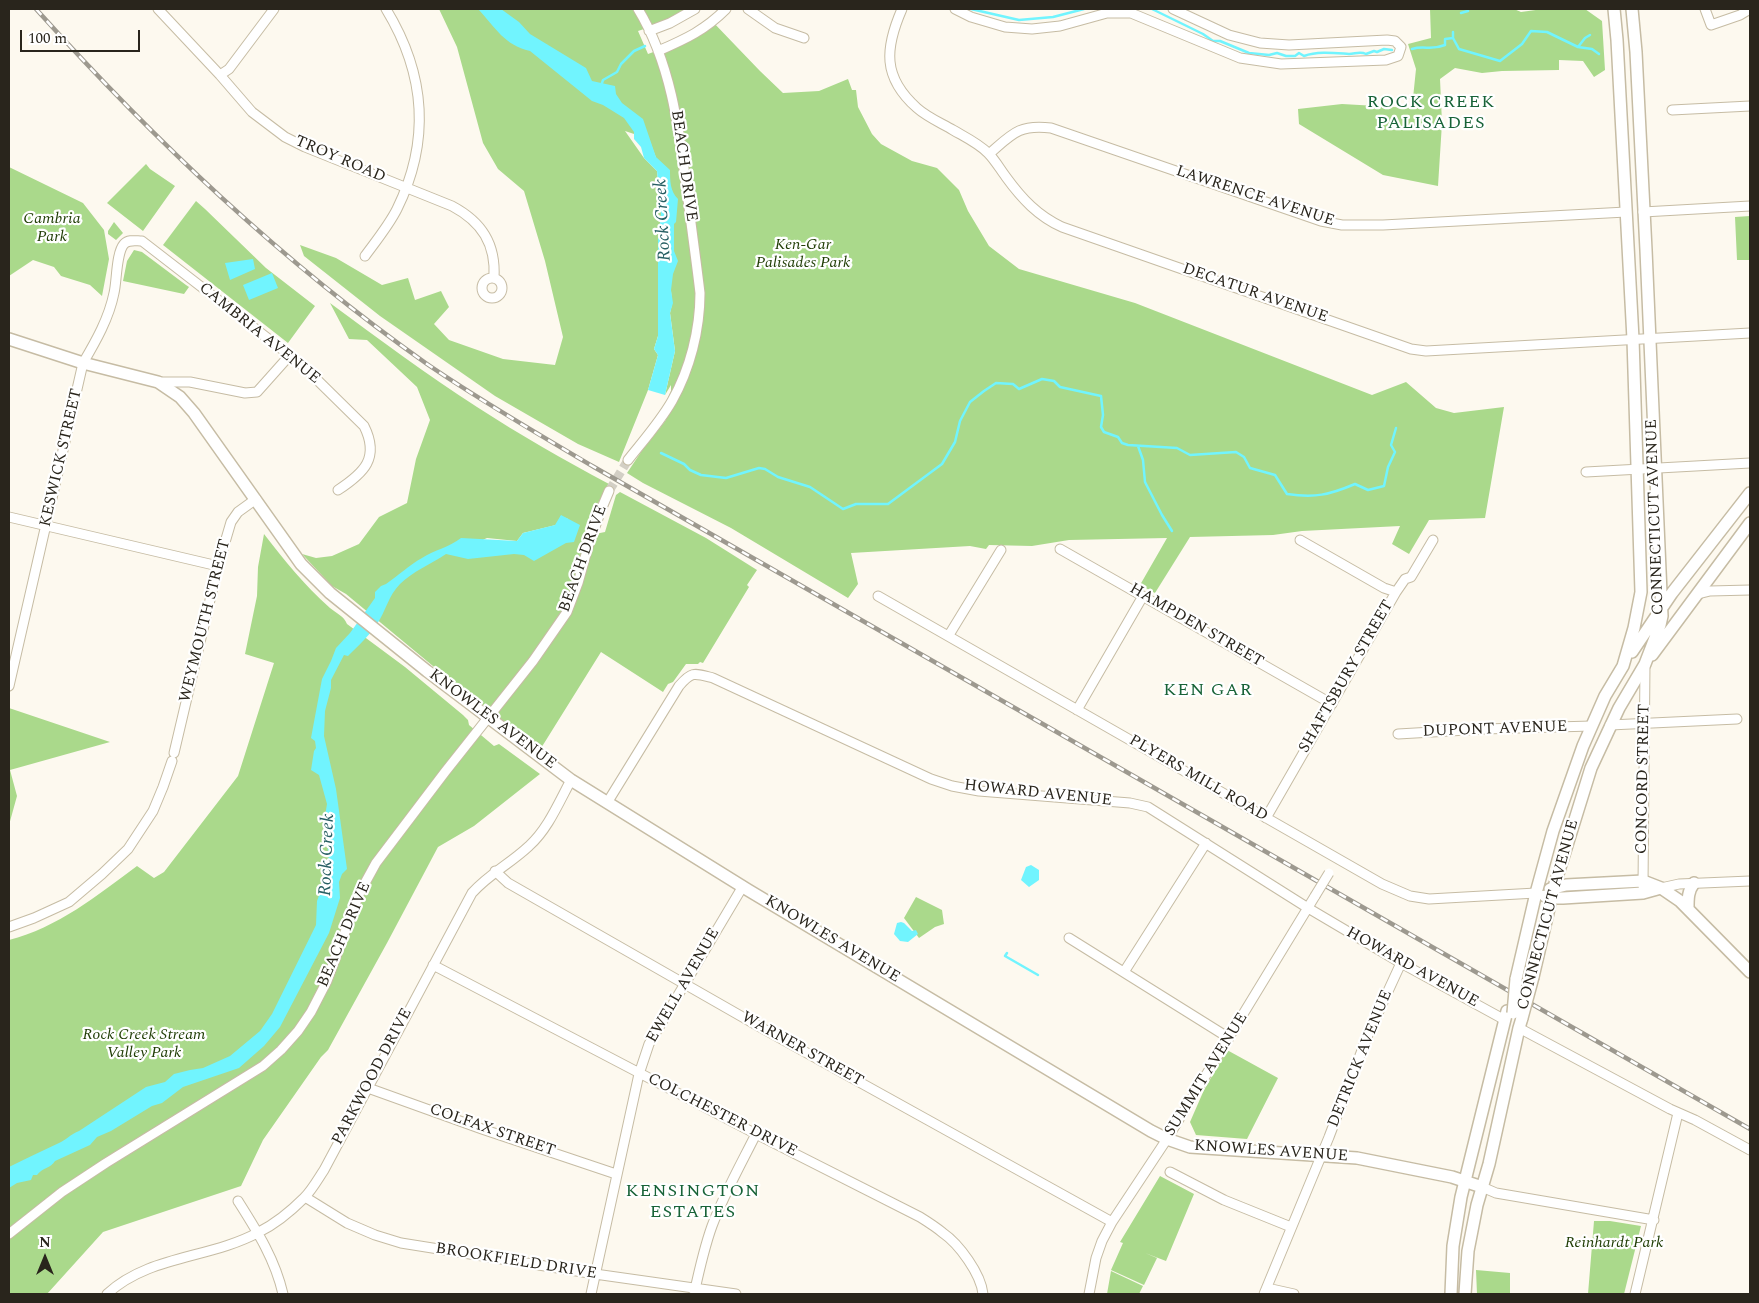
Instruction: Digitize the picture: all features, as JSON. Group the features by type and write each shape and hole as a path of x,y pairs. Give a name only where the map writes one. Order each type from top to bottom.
{"main road":[{"name":"CONNECTICUT AVENUE","path":"1513,1018 1517,974 1536,892 1553,831 1568,786 1592,726 1605,696 1623,666 1634,628 1641,592 1633,339 1614,9"},
{"name":"CONNECTICUT AVENUE","path":"1451,1294 1452,1246 1465,1182 1513,1018 1533,977 1553,893 1591,768 1610,725 1645,664 1660,625 1662,608 1654,468 1650,338 1632,9"},
{"path":"1617,40 1634,39"},
{"name":"KNOWLES AVENUE","path":"9,339 84,363 158,382 180,397 194,412 301,564 330,593 488,717 571,780 607,803 1055,1075 1168,1139 1190,1147 1358,1158 1452,1177 1482,1187"},
{"path":"1623,666 1644,631 1750,493"},
{"path":"1645,664 1750,523"},
{"name":"PLYERS MILL ROAD","path":"1553,893 1643,881 1661,888"},
{"path":"1688,908 1688,895 1694,883"},
{"path":"1661,888 1688,908 1750,972"},
{"name":"PLYERS MILL ROAD","path":"1536,892 1643,893 1661,888"},
{"path":"1466,1294 1468,1251 1476,1205 1489,1164 1510,1067 1510,1032 1513,1018"}],"street":[{"name":"TROY ROAD","path":"158,9 220,74 252,112 285,137 305,148 407,187 465,213 486,236 492,249 495,263 494,278"},
{"path":"220,74 230,69 274,9"},
{"path":"365,256 396,211 407,187 416,154 420,126 420,106 410,56 386,9"},
{"name":"BEACH DRIVE","path":"628,460 672,402 683,380 694,343 700,308 700,293 682,150 672,99 658,51 638,9"},
{"path":"650,31 670,23 695,9"},
{"path":"658,51 684,40 709,26 726,9"},
{"path":"748,9 775,28 804,38"},
{"name":"DECATUR AVENUE","path":"902,9 890,41 889,58 893,76 901,92 918,109 978,145 989,154 1032,209 1049,221 1062,227 1410,349 1426,351 1750,333"},
{"path":"956,9 970,18 1005,27 1032,29 1060,26 1107,14 1131,13 1240,58 1281,64 1386,60 1398,56 1401,46 1395,40 1289,44 1260,43 1229,35 1173,9"},
{"path":"1705,9 1710,25 1740,15 1750,9"},
{"path":"1672,110 1750,106"},
{"name":"LAWRENCE AVENUE","path":"989,154 1009,136 1021,129 1037,126 1051,128 1321,221 1342,225 1383,225 1626,212"},
{"path":"1643,212 1750,206"},
{"name":"CAMBRIA AVENUE","path":"132,240 142,241 290,355 364,426 368,433 370,446 369,456 364,469 356,478 338,490"},
{"name":"KESWICK STREET","path":"9,686 84,363 99,336 109,311 114,295 120,252 124,244 132,240"},
{"path":"158,382 190,382 245,394 257,392 290,355"},
{"path":"1586,472 1750,463"},
{"name":"BEACH DRIVE","path":"9,1234 77,1182 263,1066 281,1050 298,1030 311,1012 327,981 359,894 376,863 533,661 567,612 578,583 600,510 609,492"},
{"name":"WEYMOUTH STREET","path":"9,927 69,902 128,849 153,811 173,757 218,566 234,517 256,499"},
{"path":"9,517 218,566"},
{"path":"1300,540 1396,592"},
{"name":"SHAFTSBURY STREET","path":"1266,818 1404,578 1411,577 1433,540"},
{"name":"HAMPDEN STREET","path":"1060,549 1332,704"},
{"path":"949,635 1001,550"},
{"path":"1715,570 1718,585 1722,590"},
{"path":"1698,594 1722,590 1750,590"},
{"name":"PLYERS MILL ROAD","path":"878,596 949,635 1336,859 1410,896 1429,900 1536,892"},
{"path":"1077,710 1143,596"},
{"name":"CONCORD STREET","path":"1643,893 1645,664"},
{"name":"HOWARD AVENUE","path":"607,803 679,686 688,675 694,673 713,678 938,781 979,791 1102,800 1148,807 1308,908 1401,963 1513,1018 1678,1114 1750,1150"},
{"path":"1610,725 1737,719"},
{"name":"DUPONT AVENUE","path":"1398,734 1592,726"},
{"name":"PARKWOOD DRIVE","path":"108,1294 128,1278 152,1266 227,1245 258,1233 282,1217 305,1197 324,1170 472,893 495,871 524,850 540,834 571,780"},
{"path":"1124,972 1206,843"},
{"name":"SUMMIT AVENUE","path":"1089,1294 1096,1258 1112,1222 1168,1139 1336,859"},
{"name":"WARNER STREET","path":"495,871 508,883 760,1027 1112,1222"},
{"name":"PLYERS MILL ROAD","path":"1661,888 1694,883 1750,880"},
{"name":"EWELL AVENUE","path":"590,1294 639,1074 650,1044 743,886"},
{"path":"1069,938 1229,1038"},
{"name":"DETRICK AVENUE","path":"1265,1291 1367,1037 1401,963"},
{"name":"COLCHESTER DRIVE","path":"433,965 639,1074 920,1217 945,1234 961,1251 974,1270 983,1289 983,1294"},
{"name":"COLFAX STREET","path":"368,1088 616,1174"},
{"path":"1635,1294 1678,1114"},
{"path":"695,1292 713,1225 756,1134"},
{"path":"1170,1172 1224,1200 1290,1227"},
{"name":"KNOWLES AVENUE","path":"1482,1187 1496,1193 1654,1220"},
{"name":"BROOKFIELD DRIVE","path":"305,1197 347,1223 375,1235 401,1243 695,1292 736,1294"},
{"path":"238,1201 268,1250 277,1271 283,1294"},
{"path":"1265,1291 1294,1294"}],"green space":[{"name":"Ken-Gar Palisades Park","path":"439,9 689,9 662,23 638,31 648,54 675,44 711,20 783,93 819,91 848,79 852,90 856,90 858,107 872,134 881,144 912,161 937,168 959,190 968,211 989,246 1019,269 1135,303 1372,395 1406,382 1436,408 1454,413 1504,407 1485,518 1429,520 1409,554 1392,544 1400,526 1302,531 1273,535 1190,537 1155,593 1140,585 1167,538 1069,540 1032,546 989,545 986,549 970,546 851,553 858,584 848,598 731,528 627,473 666,420 660,416 671,391 671,385 665,395 675,351 670,313 672,304 662,174 649,139 625,131 644,158 657,171 661,214 658,240 658,336 654,349 658,355 648,390 619,462 578,444 495,396 380,316 304,256 300,245 336,258 382,285 408,278 415,300 441,291 449,307 434,324 449,340 503,359 555,365 563,337 545,261 524,191 498,169 483,143 457,47"},
{"path":"1430,9 1514,9 1521,12 1543,9 1585,9 1602,21 1605,70 1594,77 1583,61 1559,60 1559,70 1482,73 1455,68 1440,79 1442,123 1438,186 1383,175 1299,124 1298,109 1342,104 1412,108 1416,69 1408,44 1431,38"},
{"name":"Cambria Park","path":"146,164 150,169 175,186 143,231 107,203"},
{"name":"Cambria Park","path":"9,167 83,203 104,230 109,259 102,296 90,285 61,276 54,267 33,260 9,276"},
{"path":"196,201 266,268 315,306 288,343 163,245"},
{"path":"1750,216 1750,260 1737,260 1735,217"},
{"path":"114,222 123,233 116,240 108,234"},
{"name":"Cambria Park","path":"134,250 142,252 189,287 184,294 123,281 127,261"},
{"path":"330,303 421,370 477,407 542,447 609,484 590,517 585,536 605,532 616,495 620,492 706,538 757,570 747,585 749,587 703,663 686,664 663,692 601,652 538,753 346,594 332,586 302,554 316,558 332,556 359,544 379,517 407,503 416,459 430,420 417,387 367,340 349,339","holes":["561,516 568,519 555,541 476,543 487,538 517,541 523,533 556,525"]},
{"name":"Rock Creek Stream Valley Park","path":"264,534 303,582 342,617 347,624 405,667 463,715 468,720 469,725 494,746 499,744 540,774 474,826 438,847 328,1050 321,1057 263,1140 241,1186 103,1232 47,1294 9,1294 9,940 27,935 60,919 92,899 137,866 154,878 164,872 238,776 274,663 245,654 257,596 258,567"},
{"path":"9,708 110,742 10,770 17,796 9,825"},
{"path":"916,897 942,910 944,924 935,927 919,938 904,918"},
{"path":"1227,1050 1278,1078 1247,1139 1196,1135 1190,1122 1204,1090"},
{"path":"1160,1176 1194,1194 1166,1261 1145,1253 1157,1258 1144,1285 1111,1270 1123,1243 1120,1242"},
{"name":"Reinhardt Park","path":"1594,1221 1610,1221 1641,1226 1624,1294 1588,1294"},
{"path":"1476,1270 1510,1273 1510,1294 1477,1294"},
{"path":"1111,1271 1143,1286 1139,1294 1107,1294"}],"water":[{"name":"Rock Creek","path":"478,9 501,9 519,22 530,34 586,68 592,81 615,86 616,94 622,103 643,119 656,157 670,170 670,182 678,199 676,222 674,224 674,251 678,261 673,274 671,290 673,303 670,313 675,351 665,395 648,390 658,355 654,349 658,336 658,240 661,214 657,171 644,158 641,147 634,139 634,132 624,118 603,105 592,101 530,51 513,45"},
{"path":"253,259 255,269 230,280 225,263"},
{"path":"272,273 278,288 249,300 243,285"},
{"path":"561,515 580,525 574,542 566,543 534,561 524,555 514,554 468,559 446,554 416,572 396,589 371,633 348,656 344,655 331,680 331,688 325,711 324,736 336,789 347,869 342,874 339,882 340,898 329,933 280,1027 264,1046 239,1068 183,1087 162,1103 152,1106 111,1131 97,1137 90,1145 55,1161 37,1175 33,1175 31,1180 17,1183 9,1188 9,1167 62,1142 146,1087 165,1082 174,1074 203,1068 230,1056 260,1031 272,1014 316,925 317,901 324,882 330,875 325,816 327,804 319,775 311,770 316,748 315,741 311,738 322,679 336,648 350,633 375,598 375,592 417,561 461,538 517,541 523,533 555,525"},
{"path":"1031,865 1039,870 1039,880 1029,887 1021,880 1026,867"},
{"path":"901,922 912,931 916,930 918,934 908,942 900,941 894,934 897,923"}],"waterway":[{"path":"971,9 1019,20 1053,17 1084,9"},
{"path":"1152,9 1203,34 1213,41 1220,41 1249,53 1269,55 1277,53 1286,56 1295,56 1299,53 1304,56 1320,53 1366,54 1384,49 1392,50"},
{"path":"1461,13 1468,11"},
{"path":"1453,38 1459,49 1500,61 1522,44 1531,31 1547,32 1578,47 1590,35"},
{"path":"1412,49 1435,48 1445,45 1445,39 1453,38 1453,32"},
{"path":"601,86 603,80 617,72 621,64 634,51 645,46"},
{"path":"1578,47 1592,49 1599,54"},
{"path":"661,453 701,475 726,478 759,468 765,469 778,477 810,487 843,509 856,504 888,504 942,464 955,442 960,421 970,402 996,383 1013,384 1019,389 1042,379 1054,381 1060,387 1101,396 1103,415 1101,427 1104,432 1118,437 1122,443 1177,448 1190,455 1236,452 1244,457 1250,468 1275,475 1287,494 1306,496 1329,493 1355,484 1368,490 1384,486 1388,467 1395,452 1391,445 1396,428"},
{"path":"1138,446 1143,460 1145,482 1172,531"},
{"path":"1007,953 1005,956 1038,975"}],"tunnel":[{"path":"609,491 628,460"}],"railway":[{"path":"36,9 127,106 221,197 321,284 373,325 447,378 594,467 1750,1129"}],"district":[{"name":"ROCK CREEK PALISADES","path":"1431,113"},
{"name":"KEN GAR","path":"1208,691"},
{"name":"KENSINGTON ESTATES","path":"693,1202"}]}
